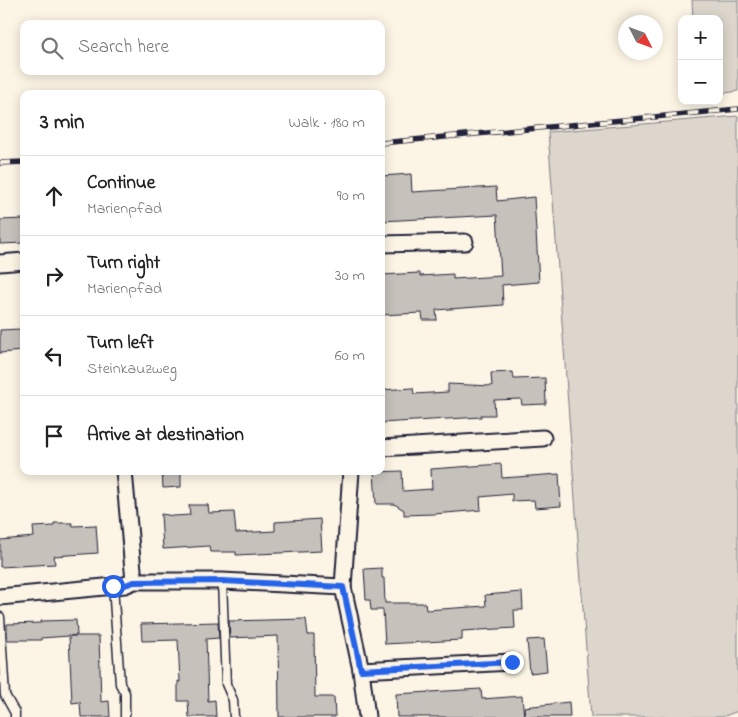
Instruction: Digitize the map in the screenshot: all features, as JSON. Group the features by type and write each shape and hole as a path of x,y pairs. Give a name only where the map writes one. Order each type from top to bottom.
{"street":[{"path":"385,244 465,242"},
{"path":"0,263 20,261"},
{"path":"385,448 543,438"},
{"path":"124,475 134,582"},
{"path":"351,475 343,587 361,670 367,717"},
{"path":"0,598 125,585 134,582 222,581 343,587"},
{"path":"361,670 512,662"}],"lane":[{"path":"222,581 226,684 233,700 234,717"},
{"path":"113,586 120,684 126,694 125,717"},
{"path":"0,617 5,695 15,713 15,717"}],"shaded area":[{"path":"692,0 738,0 738,91 723,93 723,15 693,15"},
{"path":"738,116 738,711 722,717 591,717 548,132"}],"building":[{"path":"411,174 412,192 496,187 497,201 534,197 539,282 502,285 503,305 436,310 437,320 423,320 422,313 385,315 385,275 420,273 420,276 453,274 453,279 501,276 497,215 385,221 385,176"},
{"path":"20,219 20,243 0,244 0,220"},
{"path":"20,329 20,351 0,353 0,330"},
{"path":"513,372 514,379 545,378 546,404 522,405 521,399 494,400 495,415 385,423 385,390 413,388 414,394 448,392 448,384 492,386 491,373"},
{"path":"501,464 502,478 559,474 561,506 535,508 534,500 512,501 512,494 480,497 481,510 434,514 404,515 404,510 394,504 376,504 374,475 385,475 385,472 402,471 403,491 432,489 431,469"},
{"path":"162,475 181,475 181,487 163,488"},
{"path":"189,505 208,505 209,513 234,512 236,533 275,531 275,522 320,519 322,551 236,555 236,552 210,552 209,546 163,549 161,514 174,516 190,515"},
{"path":"54,523 72,523 73,526 96,525 98,553 54,556 55,564 0,567 0,540 34,537 33,527 54,526"},
{"path":"382,568 385,603 425,603 426,610 486,606 485,595 522,592 523,610 514,610 515,628 462,631 462,640 385,644 383,610 371,610 370,600 366,600 364,569"},
{"path":"306,619 308,635 314,635 315,697 334,697 335,717 279,717 278,636 230,638 229,621"},
{"path":"76,620 77,635 70,636 99,636 101,702 109,701 110,717 81,717 80,702 72,703 69,636 41,638 41,640 7,640 7,624"},
{"path":"218,622 219,638 206,639 208,701 215,700 216,717 189,717 188,701 178,701 178,681 180,682 178,640 142,641 141,624"},
{"path":"544,639 547,671 530,673 527,640"},
{"path":"481,689 482,699 522,696 524,717 397,717 396,694"},
{"path":"569,702 570,717 525,717 524,707"}],"railway":[{"path":"385,143 738,109"},
{"path":"0,163 20,162"}],"route":[{"path":"113,586 134,582 222,581 343,587 361,670 512,662"}]}
